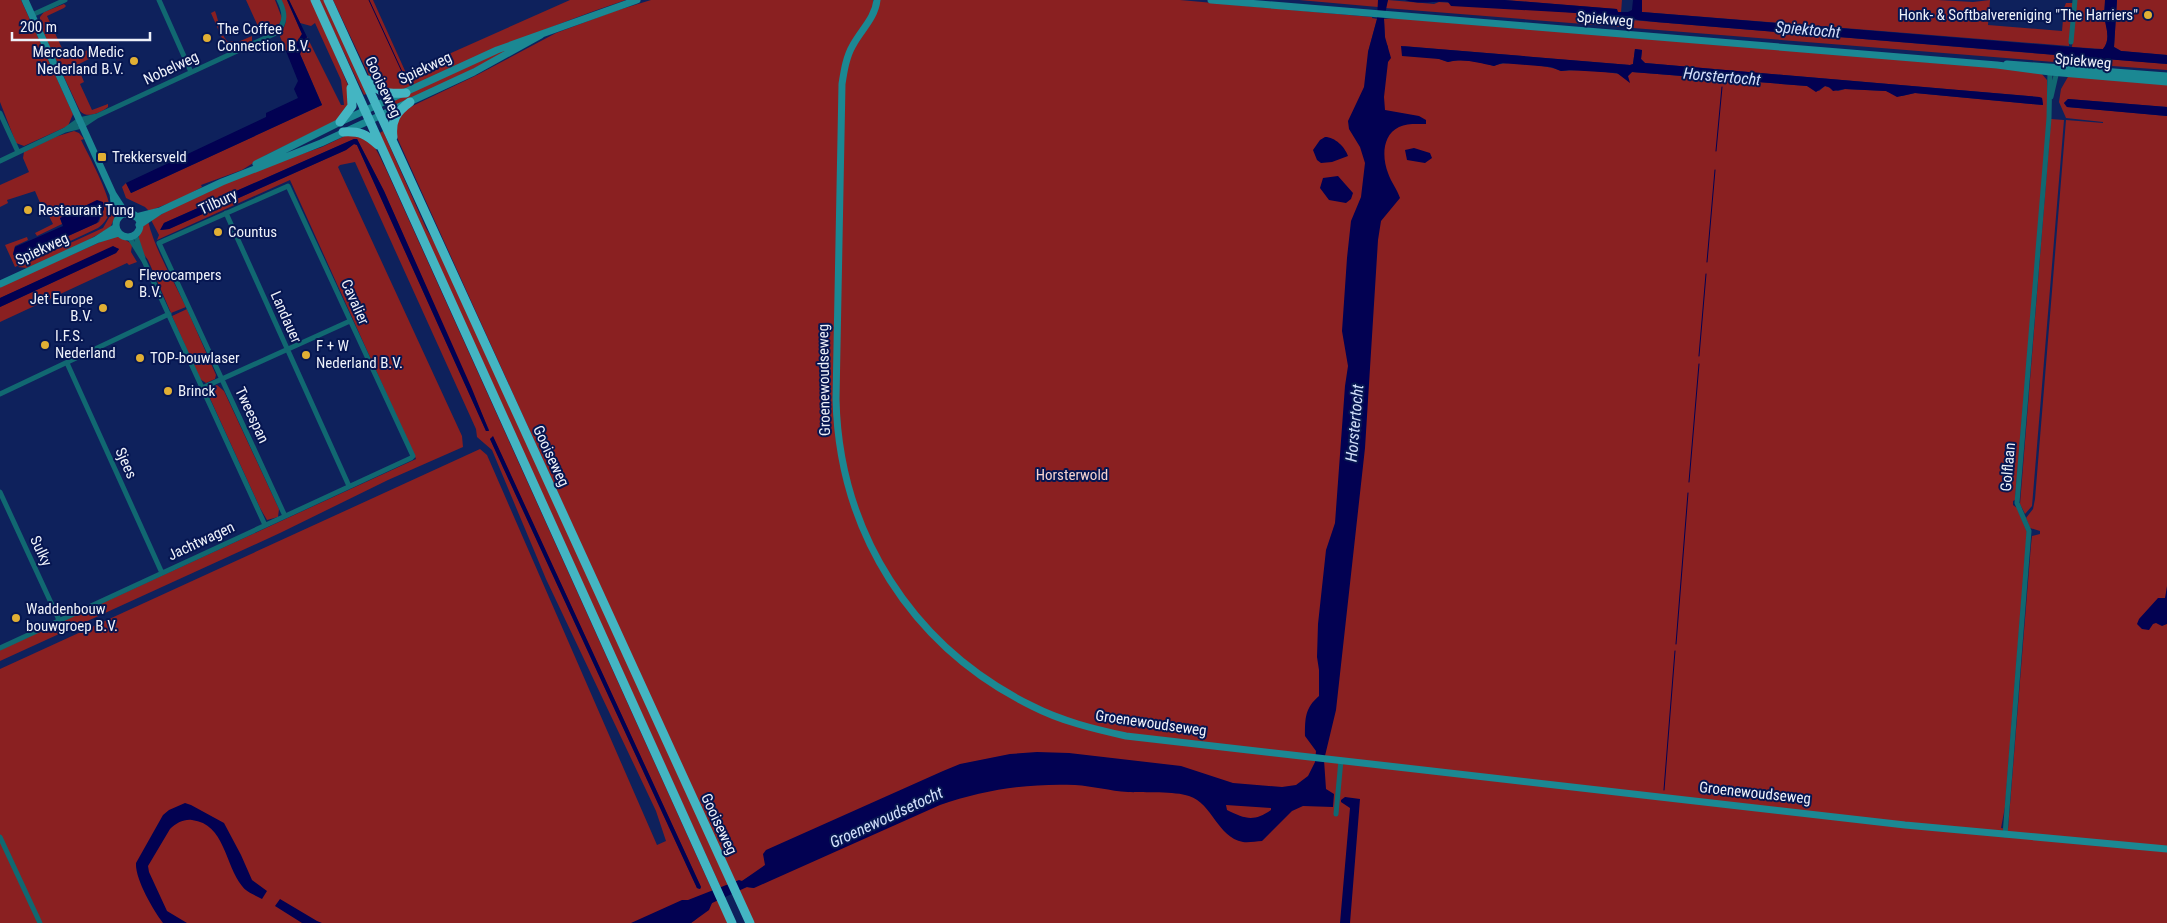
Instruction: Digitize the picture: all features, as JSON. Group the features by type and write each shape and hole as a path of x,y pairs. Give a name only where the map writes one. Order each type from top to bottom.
{"highway":[{"name":"Gooiseweg","path":"315,0 550,524 732,923"},
{"name":"Gooiseweg","path":"328,0 750,923"},
{"path":"361,72 381,92 390,94 406,93"},
{"path":"340,122 350,111 354,102 350,78"},
{"path":"394,145 393,121 397,113 410,102"},
{"path":"343,132 357,131 366,134 383,151"}],"street":[{"path":"25,0 113,194 114,202 123,215 136,217 139,225 132,236"},
{"path":"32,15 65,0"},
{"path":"159,0 191,72"},
{"name":"Nobelweg","path":"80,123 276,33 284,21 284,11 279,0"},
{"name":"Spiekweg","path":"243,172 266,158 340,122 497,50 637,0"},
{"name":"Groenewoudseweg","path":"876,0 871,18 852,46 842,84 836,419 844,472 854,509 879,563 914,615 951,653 984,679 1033,707 1087,727 1126,736 2005,835 2167,849"},
{"name":"Spiekweg","path":"1211,0 1997,65 2167,82"},
{"path":"2071,42 2075,0"},
{"name":"Spiekweg","path":"139,225 160,211 243,172 321,143 474,72 541,35"},
{"name":"Spiekweg","path":"2054,70 2167,76"},
{"name":"Golflaan","path":"2005,835 2029,531 2017,503 2050,99 2054,70"},
{"path":"0,113 18,152"},
{"path":"0,161 80,123"},
{"name":"Tilbury","path":"160,243 288,186"},
{"name":"Cavalier","path":"288,186 412,456"},
{"name":"Spiekweg","path":"136,217 160,211"},
{"name":"Landauer","path":"226,213 349,486"},
{"path":"123,215 118,230 132,236 265,525"},
{"name":"Spiekweg","path":"0,284 118,230"},
{"name":"Tweespan","path":"160,243 285,516"},
{"path":"0,394 67,364 169,314"},
{"path":"202,388 350,321"},
{"name":"Sjees","path":"67,364 162,573"},
{"name":"Jachtwagen","path":"0,648 412,456"},
{"name":"Sulky","path":"0,492 59,620"},
{"path":"1336,814 1341,760"},
{"path":"0,838 40,923"}],"green space":[{"path":"0,0 21,0 73,114 68,126 24,146 16,143 0,102"},
{"path":"246,0 275,0 282,18 277,29 262,35"},
{"path":"281,0 287,0 302,34 297,42 286,51 279,34 286,22 285,9"},
{"path":"289,0 312,0 350,90 348,111 334,122 266,155 242,170 201,185 202,187 180,199 149,211 145,207 126,198 122,187 126,183 131,193 322,105 300,54 307,37 341,105 344,105 341,80 315,23 311,26 300,23"},
{"path":"319,0 325,0 368,93 364,95"},
{"path":"333,0 373,0 406,73 570,0 626,0 541,31 401,90 388,92 372,82"},
{"name":"Horsterwold","path":"651,0 873,0 873,4 878,0 1180,0 1372,17 1377,19 1368,52 1390,57 1388,46 1385,43 1384,19 1394,18 2001,67 2041,73 2047,80 2048,115 2015,500 2013,501 2013,505 2017,508 2027,532 2005,807 2001,828 2008,829 2031,545 2032,536 2040,534 2040,531 2030,528 2026,518 2033,509 2035,499 2066,120 2103,123 2066,118 2059,102 2061,89 2069,75 2167,83 2167,107 2068,99 2064,103 2067,107 2167,116 2167,923 753,923 738,890 746,887 754,888 755,873 742,881 734,882 395,133 396,120 406,109 477,75 556,33","holes":["1402,46 1633,64 1635,49 1642,50 1641,59 1645,63 2039,97 2042,98 2043,105 1915,93 1902,96 1886,91 1845,89 1838,91 1825,86 1819,91 1807,86 1632,72 1628,76 1595,71 1562,71 1522,64 1505,63 1494,66 1466,60 1448,62"]},
{"path":"1299,0 1378,0 1378,7"},
{"path":"1388,0 1621,16 1621,19 1631,20 2068,56 2067,63 1385,8"},
{"path":"1504,0 1622,0 1621,13 1616,9"},
{"path":"1642,0 1938,0 1973,2 1990,0 1988,25 2062,31 2064,8 2066,3 2073,3 2069,46 1642,12"},
{"path":"2076,0 2105,0 2107,42 2103,49 2072,47"},
{"path":"2117,0 2167,0 2167,55 2121,51 2114,47"},
{"path":"64,4 66,6 64,8 47,16 67,59 99,45 103,52 77,65 84,82 80,84 92,110 108,104 108,107 94,114 86,115 80,111 40,26 40,17 44,12"},
{"path":"215,11 221,31 227,41 238,42 252,36 252,41 228,52 211,13"},
{"path":"526,43 395,107 392,102 492,53"},
{"path":"2071,56 2167,64 2167,70 2071,63"},
{"path":"2051,119 2064,120 2032,506 2025,514 2020,504"},
{"path":"74,131 79,133 84,139 81,140 109,202 109,214 104,223 98,228 15,267 5,245 27,237 28,240 15,246 13,254 20,258 99,222 104,209 101,203 87,205 60,218 62,224 37,236 35,233 53,224 48,214 44,212 35,191 7,200 8,203 0,207 0,185 29,172 23,158 24,152 55,137"},
{"path":"383,131 729,885 721,888 378,134"},
{"path":"351,133 358,134 372,144 385,167 713,892 689,901 681,901 691,923 0,923 0,669 480,449 487,455 657,845 666,841 656,811 546,579 492,450 477,437 476,429 355,162 338,167 462,436 463,447 388,480 280,533 0,661 0,650 416,459 290,180 157,240 159,235 151,220 180,204 263,167 322,147","holes":["357,139 384,191 489,430 486,431 357,145 354,144 346,150 169,229 161,230 164,223","493,437 701,887 700,889 697,888 490,439"]},
{"path":"114,209 117,212 110,228 68,251 27,268 18,267 103,228"},
{"path":"148,221 160,254 186,307 171,313 148,260 139,248 139,233 142,226"},
{"path":"118,236 132,245 131,252 137,262 129,265 127,263 0,322 0,307 116,253 119,249 113,247 0,298 0,286"},
{"path":"187,309 216,375 215,379 206,383 200,379 172,316"},
{"path":"217,385 224,391 279,509 278,517 267,520 260,508 208,394 209,389"},
{"path":"717,900 728,923 691,923"}],"water":[{"path":"287,0 289,0 307,37 300,54 322,105 131,193 126,183 266,117 266,113 298,98 294,89 298,81 286,51 297,42 302,34"},
{"path":"1378,0 1388,0 1384,19 1385,37 1391,58 1388,62 1384,97 1385,110 1419,116 1426,120 1426,124 1409,124 1393,131 1386,141 1384,154 1389,176 1400,198 1381,221 1378,240 1365,448 1336,710 1324,760 1326,789 1334,794 1333,807 1303,806 1292,811 1262,841 1243,842 1227,834 1197,800 1183,794 1121,791 1075,785 1023,786 973,795 940,805 754,888 747,887 712,903 709,910 691,923 631,923 682,900 688,900 739,880 742,881 765,865 763,854 766,850 960,764 1010,754 1037,752 1069,753 1181,766 1233,783 1282,787 1296,785 1308,776 1315,762 1316,751 1305,736 1305,724 1308,709 1319,696 1318,624 1326,550 1335,523 1348,366 1342,331 1347,258 1351,221 1361,197 1365,163 1360,147 1349,129 1348,121 1364,87 1368,52 1377,19","holes":["1226,805 1271,808 1265,814 1249,818 1227,810"]},
{"name":"Spiektocht","path":"1405,0 1504,0 1617,9 1618,12 1628,12 1632,10 1633,0 1642,0 1642,12 2103,49 2107,42 2107,29 2104,17 2105,0 2117,0 2114,47 2121,51 2167,55 2167,64 1656,22 1638,20 1628,16 1451,6 1448,2 1421,3"},
{"name":"Horstertocht","path":"1401,46 1630,65 1633,64 1635,49 1642,50 1641,59 1645,63 2039,97 2042,98 2043,105 1915,93 1897,97 1886,91 1845,89 1833,91 1825,86 1816,92 1807,86 1632,72 1628,76 1630,83 1617,73 1561,71 1551,67 1502,63 1494,66 1477,62 1448,62 1439,59 1402,56"},
{"path":"2068,99 2167,107 2167,116 2067,107 2064,103"},
{"path":"1329,137 1339,143 1345,149 1348,156 1332,162 1321,163 1317,160 1313,150 1320,140"},
{"path":"357,139 384,191 489,431 486,431 357,145 354,144 346,150 169,229 160,230 164,223"},
{"path":"1414,148 1430,153 1432,158 1425,163 1407,160 1405,150"},
{"path":"1338,176 1353,193 1351,199 1346,203 1329,200 1320,188 1323,178"},
{"path":"97,200 103,202 104,209 97,223 19,258 13,255 15,247 63,226 60,218"},
{"path":"113,246 119,249 116,253 0,307 0,298"},
{"path":"493,436 701,887 700,889 697,888 490,439"},
{"path":"2167,586 2167,624 2162,626 2156,623 2149,630 2142,629 2137,624 2139,619 2158,598 2165,598"},
{"path":"1345,797 1360,799 1350,923 1340,923 1350,808 1341,802"},
{"path":"185,803 224,823 252,880 267,891 262,899 248,892 242,886 218,837 211,829 203,823 192,820 183,821 170,829 148,866 167,911 187,923 163,923 141,886 136,863 163,815 169,810"},
{"path":"280,899 322,923 302,923 275,906"}],"waterway":[{"path":"369,0 404,76"},
{"name":"Horstertocht","path":"1716,151 1722,87"},
{"path":"1707,262 1715,170"},
{"path":"1699,356 1706,274"},
{"path":"1689,482 1699,364"},
{"path":"1676,644 1688,493"},
{"path":"1664,790 1675,651"}],"place":[{"name":"Honk- & Softbalvereniging \"The Harriers\"","path":"2148,15"},
{"name":"The Coffee Connection B.V.","path":"207,38"},
{"name":"Mercado Medic Nederland B.V.","path":"134,61"},
{"name":"Trekkersveld","path":"102,157"},
{"name":"Restaurant Tung","path":"28,210"},
{"name":"Countus","path":"218,232"},
{"name":"Flevocampers B.V.","path":"129,284"},
{"name":"Jet Europe B.V.","path":"103,308"},
{"name":"I.F.S. Nederland","path":"45,345"},
{"name":"F + W Nederland B.V.","path":"306,355"},
{"name":"TOP-bouwlaser","path":"140,358"},
{"name":"Brinck","path":"168,391"},
{"name":"Waddenbouw bouwgroep B.V.","path":"16,618"}],"water label":[{"name":"Groenewoudsetocht","path":"886,817"}]}
